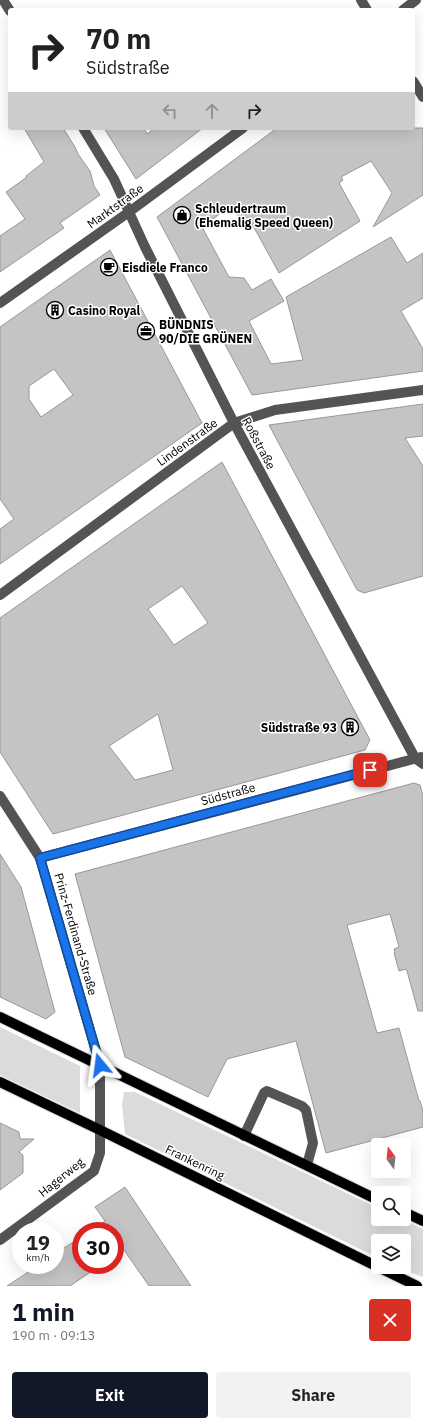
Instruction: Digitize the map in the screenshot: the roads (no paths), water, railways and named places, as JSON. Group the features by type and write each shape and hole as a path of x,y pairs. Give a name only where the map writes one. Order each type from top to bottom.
{"main road":[{"path":"0,1017 371,1197"},
{"name":"Frankenring","path":"0,1082 371,1264"},
{"path":"411,1215 423,1221"},
{"name":"Frankenring","path":"392,1274 417,1286"}],"street":[{"path":"406,8 416,0"},
{"path":"415,84 423,97"},
{"name":"Roßstraße","path":"84,130 114,179 145,248 234,423 420,759"},
{"name":"Marktstraße","path":"0,303 129,212 240,130"},
{"name":"Lindenstraße","path":"0,595 234,423 275,410 423,390"},
{"name":"Südstraße","path":"40,858 420,759"},
{"name":"Prinz-Ferdinand-Straße","path":"0,796 40,858 100,1065"},
{"name":"Hagerweg","path":"0,1240 94,1171 100,1153 100,1065"},
{"path":"244,1136 264,1093 267,1091 302,1106 306,1110 313,1143 307,1165"}],"place":[{"name":"Schleudertraum (Ehemalig Speed Queen)","path":"182,215"},
{"name":"Eisdiele Franco","path":"109,267"},
{"name":"Casino Royal","path":"55,310"},
{"name":"BÜNDNIS 90/DIE GRÜNEN","path":"146,331"},
{"name":"Südstraße 93","path":"350,727"}]}
